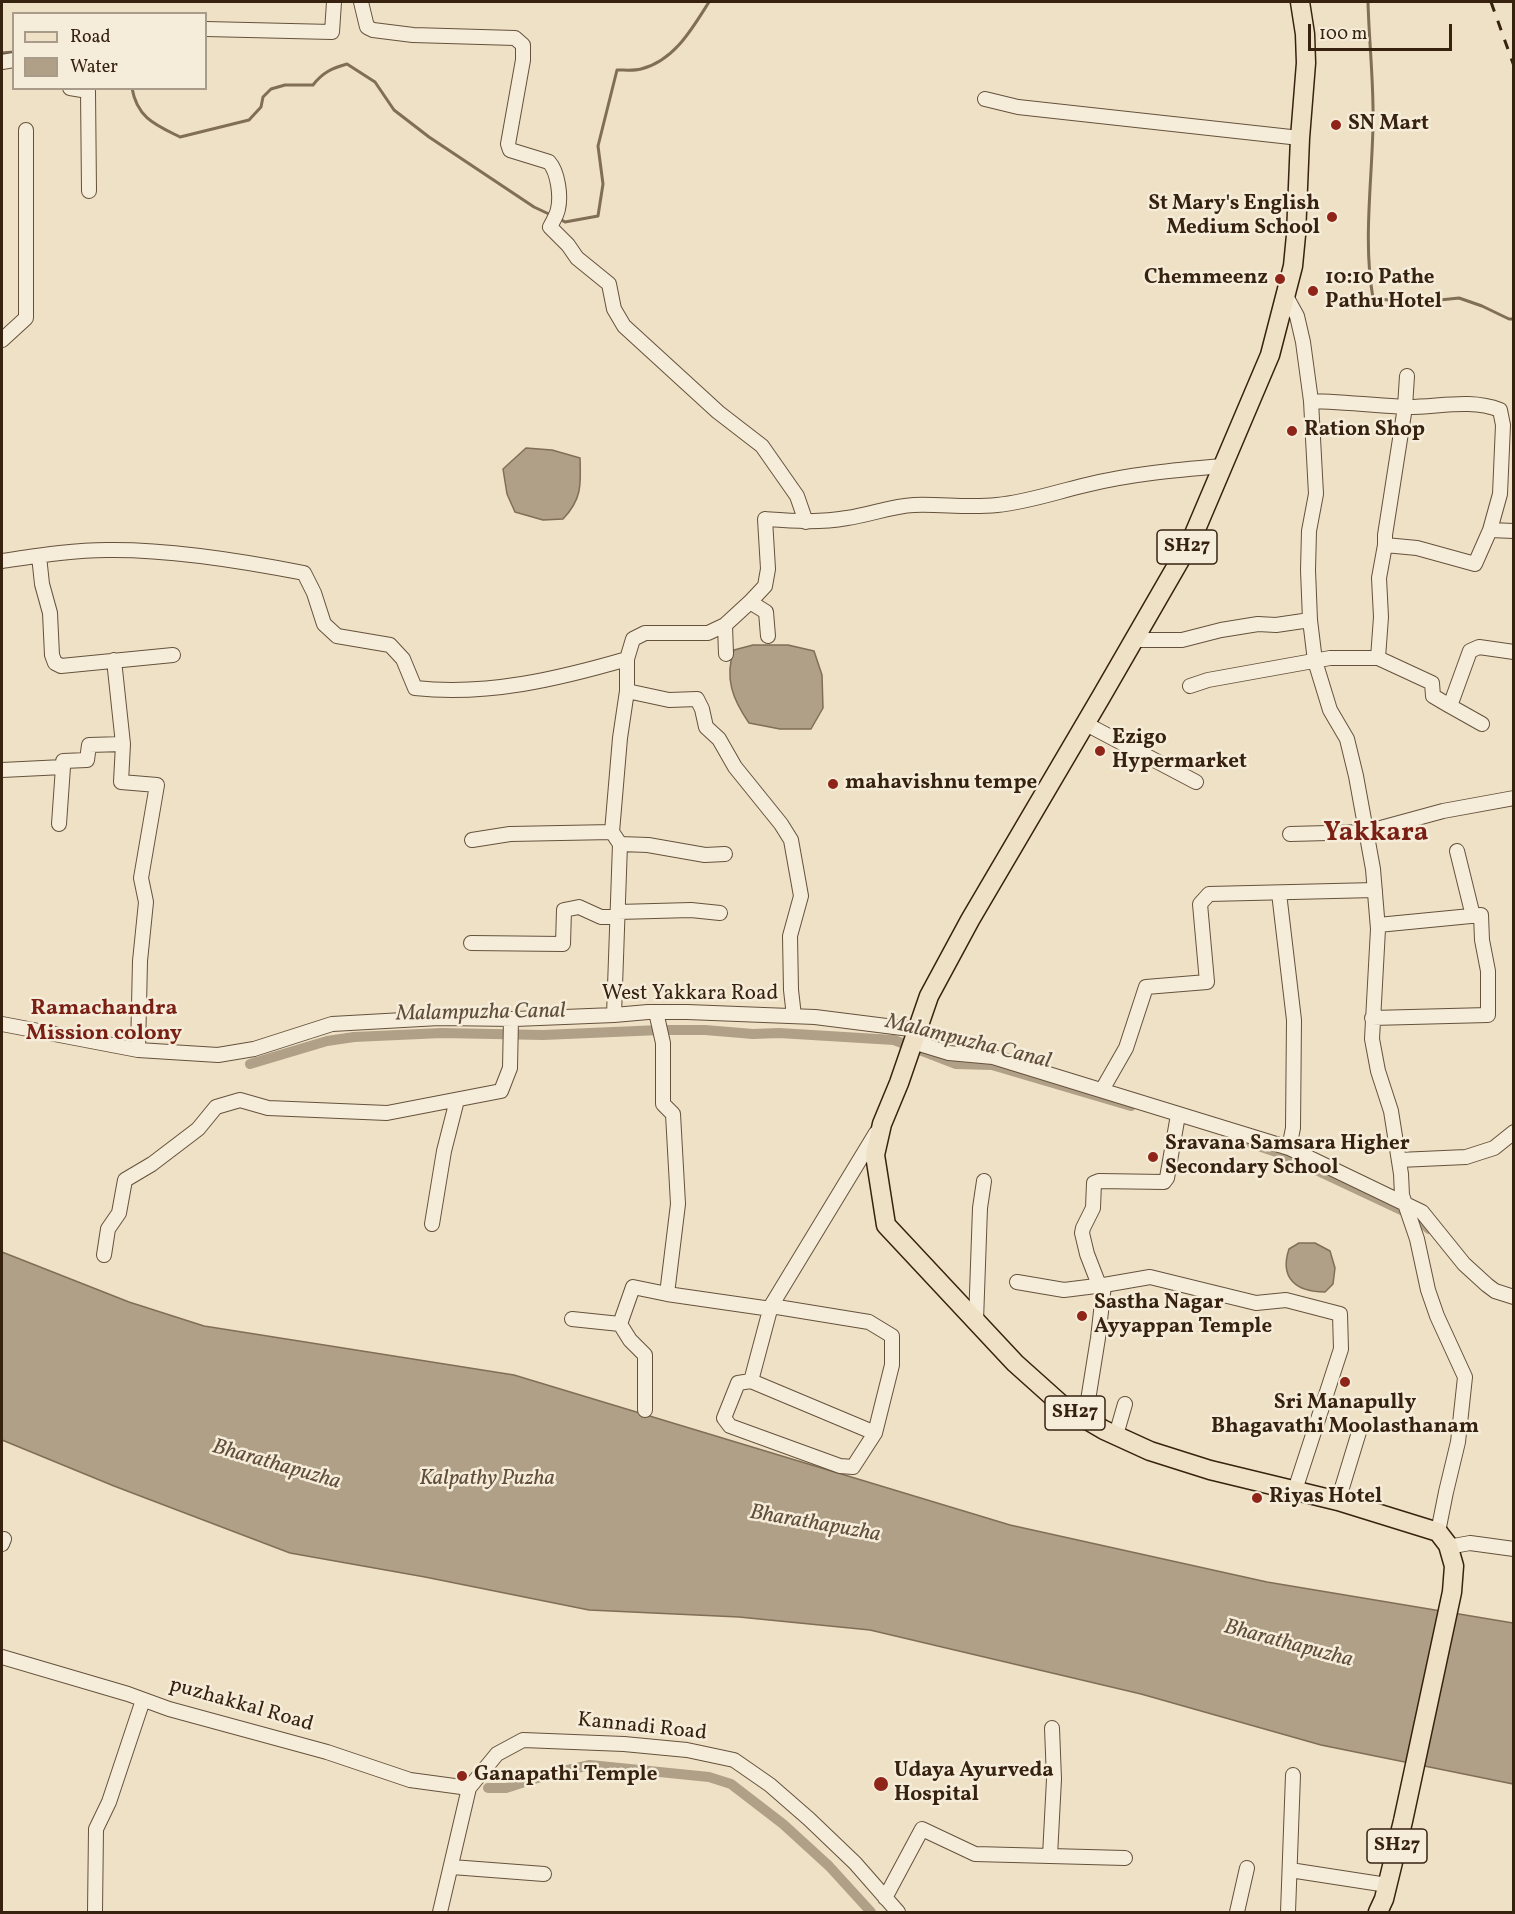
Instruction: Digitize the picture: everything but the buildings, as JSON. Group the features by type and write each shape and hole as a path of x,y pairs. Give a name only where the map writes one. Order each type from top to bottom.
{"main road":[{"name":"SH27","path":"1300,2 1305,34 1306,63 1296,235 1293,266 1270,355 1191,542 970,920 929,996 882,1124 875,1155 886,1226 1015,1363 1063,1406 1150,1451 1210,1470 1338,1501 1443,1539 1454,1566 1452,1592 1412,1779 1379,1911"}],"street":[{"path":"207,29 332,33 334,2"},
{"path":"361,2 367,27 373,30 515,38 523,45 524,60 508,144 510,150 549,162 553,166 558,208 550,227 577,258 609,284 614,309 624,326 718,412 762,446 797,496 806,522"},
{"path":"82,90 88,91 89,191"},
{"path":"985,99 1018,107 1300,138"},
{"path":"2,340 26,318 27,130"},
{"path":"1286,296 1298,316 1304,342 1311,401 1316,494 1309,531 1308,570 1310,620 1316,661 1330,710 1347,739 1375,890 1378,924 1372,1039 1378,1071 1391,1111 1402,1195 1417,1239 1428,1290 1437,1316 1465,1377 1464,1406 1446,1492 1443,1539 1514,1549"},
{"path":"1378,658 1381,616 1379,578 1405,407 1407,376"},
{"path":"1311,401 1405,407 1488,405 1500,410 1503,425 1500,494 1490,530 1475,564 1417,548 1385,544"},
{"path":"615,1015 620,844 612,832 620,738 627,691 627,659 633,639 645,633 708,633 725,625 765,586 768,569 765,519 806,522 849,518 914,505 997,505 1035,499 1127,477 1222,466"},
{"path":"1490,530 1514,531"},
{"path":"2,547 2,561 105,550 149,550 304,573 314,593 324,624 337,636 390,645 403,659 415,688 440,691 469,690 554,680 627,659"},
{"path":"39,556 42,584 50,613 52,656 55,663 61,666 173,655"},
{"path":"750,602 766,612 768,636"},
{"path":"1134,640 1182,640 1258,624 1276,625 1310,620"},
{"path":"725,625 726,654"},
{"path":"1450,706 1470,651 1479,647 1514,652"},
{"path":"1190,686 1208,680 1330,658 1378,658 1432,683 1433,696 1482,724"},
{"path":"114,660 123,744 121,782 157,785 141,878 146,902 140,961 138,1050"},
{"path":"627,691 669,700 697,699 706,727 719,739 735,766 791,840 801,896 790,936 790,973 794,1016"},
{"path":"1086,724 1196,782"},
{"path":"59,824 63,761 87,760 89,745 123,744"},
{"path":"2,770 63,767"},
{"path":"1290,834 1366,832 1443,811 1514,798"},
{"path":"472,840 510,834 612,832"},
{"path":"620,844 648,845 705,855 725,854"},
{"path":"1457,851 1473,916"},
{"path":"1102,1090 1126,1048 1146,987 1207,982 1200,904 1209,894 1375,890"},
{"path":"1279,893 1294,1020 1293,1128 1289,1148"},
{"path":"471,943 563,944 564,910 579,907 601,917 691,910 720,913"},
{"path":"1372,1018 1488,1016 1488,971 1482,940 1481,915 1378,924"},
{"path":"656,1012 663,1043 663,1104 673,1114 678,1204 667,1294"},
{"name":"West Yakkara Road","path":"2,1024 138,1050 218,1055 254,1048 332,1024 439,1018 511,1030 615,1015 656,1012 794,1016 883,1024 914,1041 949,1053 993,1057 1289,1148 1407,1211 1422,1212 1464,1264 1487,1286 1514,1297"},
{"path":"104,1255 108,1229 119,1213 125,1180 152,1164 198,1129 216,1107 240,1100 268,1108 387,1113 501,1091 510,1068 511,1030"},
{"path":"432,1224 444,1151 457,1100"},
{"path":"1085,1419 1098,1338 1102,1285 1087,1254 1082,1233 1093,1209 1094,1183 1099,1181 1162,1183 1166,1180 1178,1115"},
{"path":"751,1381 771,1308 882,1124"},
{"path":"1399,1160 1466,1157 1494,1148 1514,1132"},
{"path":"975,1322 980,1208 984,1181"},
{"path":"1017,1282 1064,1290 1150,1277 1256,1303 1286,1300 1340,1314 1341,1349 1295,1490"},
{"path":"645,1410 645,1355 630,1340 621,1324 633,1287 667,1294 869,1322 892,1336 892,1365 875,1432 853,1467 840,1466 730,1426 724,1419 738,1383 751,1381 875,1432"},
{"path":"572,1319 621,1324"},
{"path":"1116,1435 1125,1404"},
{"path":"1338,1501 1359,1432"},
{"name":"puzhakkal Road","path":"2,1658 169,1709 327,1752 410,1780 470,1788"},
{"path":"95,1912 96,1828 109,1802 143,1700"},
{"path":"1050,1856 1054,1779 1052,1728"},
{"name":"Kannadi Road","path":"440,1912 470,1788 496,1754 524,1740 624,1744 687,1750 734,1760 770,1785 810,1819 855,1863 898,1912"},
{"path":"1288,1912 1293,1775"},
{"path":"885,1898 922,1829 975,1854 1125,1858"},
{"path":"452,1866 544,1874"},
{"path":"1237,1912 1247,1868"},
{"path":"1290,1870 1387,1885"}],"water":[{"path":"526,448 552,450 580,458 579,491 574,505 563,519 543,520 515,512 507,494 503,469"},
{"path":"753,645 788,645 814,651 822,675 823,708 811,729 780,729 749,723 738,706 730,679 730,670 734,650"},
{"path":"1299,1243 1315,1243 1330,1251 1335,1268 1333,1284 1325,1292 1306,1290 1293,1282 1289,1276 1286,1268 1289,1249"},
{"name":"Kalpathy Puzha","path":"2,1252 129,1302 204,1326 514,1375 1010,1525 1267,1582 1513,1623 1513,1784 1321,1745 1141,1694 870,1630 739,1617 589,1610 290,1553 114,1486 2,1440"}],"waterway":[{"path":"560,219 565,222 598,216 603,184 598,146 617,70 641,69 663,59 681,43 709,2"},
{"path":"1368,2 1373,110 1369,255 1373,298 1411,303 1459,298 1514,319"},
{"path":"2,53 12,52"},
{"path":"133,90 138,107 143,114 180,137 249,120 261,107 263,97 271,89 285,85 313,85 328,72 347,64 375,82 394,110 429,137 534,207 551,215"},
{"name":"Malampuzha Canal","path":"250,1064 327,1041 354,1037 442,1033 543,1035 660,1030 779,1033 894,1040 956,1064 992,1065 1131,1106"},
{"name":"Malampuzha Canal","path":"1238,1139 1282,1154 1414,1216 1429,1229"},
{"path":"488,1788 506,1788 550,1774 590,1765 709,1777 731,1784 783,1824 829,1866 871,1912"}],"railway":[{"path":"1491,2 1514,66"}],"place":[{"name":"SN Mart","path":"1336,125"},
{"name":"St Mary's English Medium School","path":"1332,217"},
{"name":"Chemmeenz","path":"1280,279"},
{"name":"10:10 Pathe Pathu Hotel","path":"1313,291"},
{"name":"Ration Shop","path":"1292,431"},
{"name":"Ezigo Hypermarket","path":"1100,751"},
{"name":"mahavishnu tempe","path":"833,784"},
{"name":"Sravana Samsara Higher Secondary School","path":"1153,1157"},
{"name":"Sastha Nagar Ayyappan Temple","path":"1082,1316"},
{"name":"Sri Manapully Bhagavathi Moolasthanam","path":"1345,1382"},
{"name":"Riyas Hotel","path":"1257,1498"},
{"name":"Ganapathi Temple","path":"462,1776"},
{"name":"Udaya Ayurveda Hospital","path":"881,1784"}],"district":[{"name":"Yakkara","path":"1376,835"},
{"name":"Ramachandra Mission colony","path":"104,1022"}],"water label":[{"name":"Bharathapuzha","path":"276,1466"},
{"name":"Bharathapuzha","path":"815,1525"},
{"name":"Bharathapuzha","path":"1288,1645"}]}
